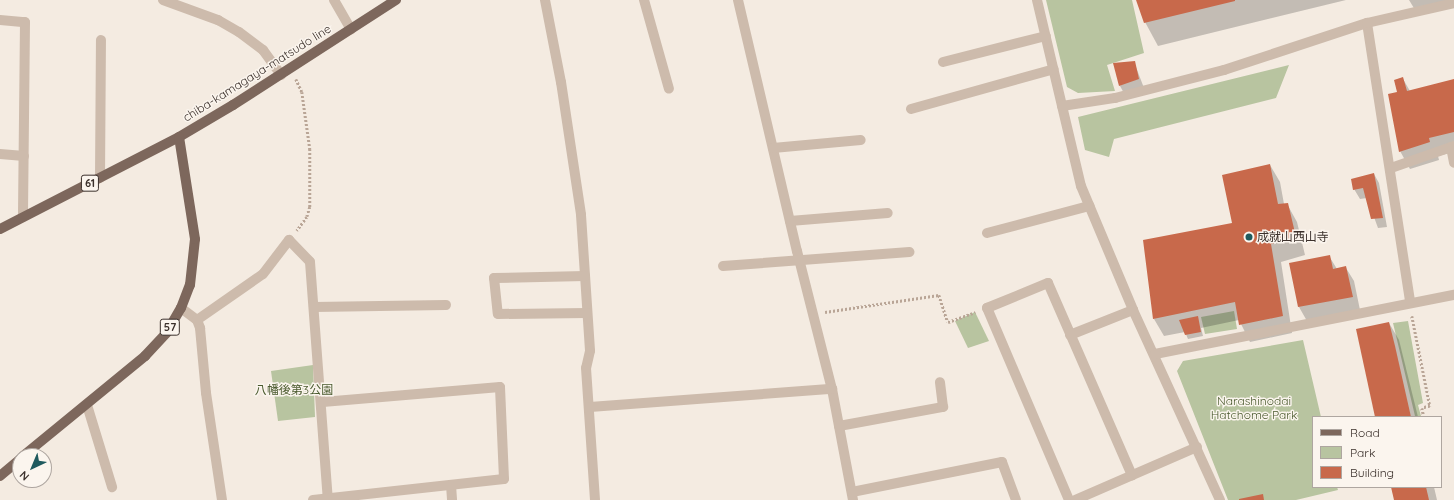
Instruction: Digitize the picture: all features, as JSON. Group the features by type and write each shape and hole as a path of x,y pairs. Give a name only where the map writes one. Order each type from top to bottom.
{"main road":[{"name":"chiba-kamagaya-matsudo line","path":"33,448 145,356 167,332 181,308 190,285 195,240 179,137 281,75 396,0"},
{"name":"61","path":"0,229 179,137"},
{"path":"0,476 12,466"}],"street":[{"path":"163,0 218,20 239,32 263,50 281,75"},
{"path":"334,0 351,30"},
{"path":"545,0 561,82 581,215 590,351 586,368 590,407 595,500"},
{"path":"644,0 669,89"},
{"path":"738,0 790,221 832,389 853,496 1002,462 1016,500"},
{"path":"1037,0 1080,186 1133,310 1156,354 1220,500"},
{"path":"1062,106 1115,98 1224,70 1367,23 1454,3"},
{"path":"0,20 26,22 23,218"},
{"path":"1367,23 1391,168 1410,302"},
{"path":"943,62 1046,36"},
{"path":"100,178 101,40"},
{"path":"911,109 1054,69"},
{"path":"773,148 861,140"},
{"path":"1391,168 1453,147 1454,162"},
{"path":"0,154 24,156"},
{"path":"987,233 1089,206"},
{"path":"790,221 888,213"},
{"path":"197,320 263,274 289,240 310,262 323,402 328,499"},
{"path":"723,266 800,262 909,252"},
{"path":"585,276 494,278 498,314 587,314"},
{"path":"1069,500 987,308 1048,283 1132,475"},
{"path":"1156,354 1410,302 1454,295"},
{"path":"314,307 446,305"},
{"path":"181,308 197,320 200,328 206,393 222,500"},
{"path":"1070,335 1133,310"},
{"path":"839,426 943,407 940,382"},
{"path":"313,500 504,480 500,387 323,402"},
{"path":"590,407 832,389"},
{"path":"87,405 112,487"},
{"path":"1075,500 1197,447"},
{"path":"451,485 452,500"}],"path":[{"path":"289,240 308,217 310,207 310,149 302,92 291,68"},
{"path":"813,314 939,295 948,322 987,308"},
{"path":"1412,314 1430,406 1422,408 1424,416"}],"green space":[{"path":"1046,0 1132,0 1144,53 1107,65 1115,91 1078,93 1067,87"},
{"path":"1289,65 1276,98 1114,139 1109,157 1085,150 1078,117"},
{"path":"1234,311 1237,329 1205,334 1201,317"},
{"path":"975,312 989,341 968,348 955,321"},
{"path":"1408,321 1423,403 1418,405 1421,416 1415,416 1393,323"},
{"name":"Narashinodai Hatchome Park","path":"1303,340 1321,416 1312,416 1312,488 1337,488 1338,490 1296,500 1228,500 1177,371 1183,361"},
{"name":"八幡後第3公園","path":"313,365 315,417 278,421 271,371"}],"building":[{"path":"1136,0 1235,0 1235,1 1144,23"},
{"path":"1135,61 1139,79 1119,86 1113,63"},
{"path":"1403,77 1407,91 1454,79 1454,132 1429,138 1430,142 1399,152 1388,94 1397,92 1394,80"},
{"path":"1270,164 1278,204 1288,203 1296,237 1271,244 1283,316 1239,325 1235,302 1153,319 1143,240 1232,223 1222,175"},
{"path":"1374,173 1383,218 1371,219 1363,188 1353,190 1351,179"},
{"path":"1330,255 1333,269 1346,266 1353,297 1298,307 1289,263"},
{"path":"1198,316 1201,332 1185,335 1179,320"},
{"path":"1389,322 1411,416 1375,416 1356,329"},
{"path":"1391,488 1426,488 1429,500 1394,500"},
{"path":"1263,494 1264,500 1239,500 1239,499"}],"place":[{"name":"成就山西山寺","path":"1249,237"}]}
